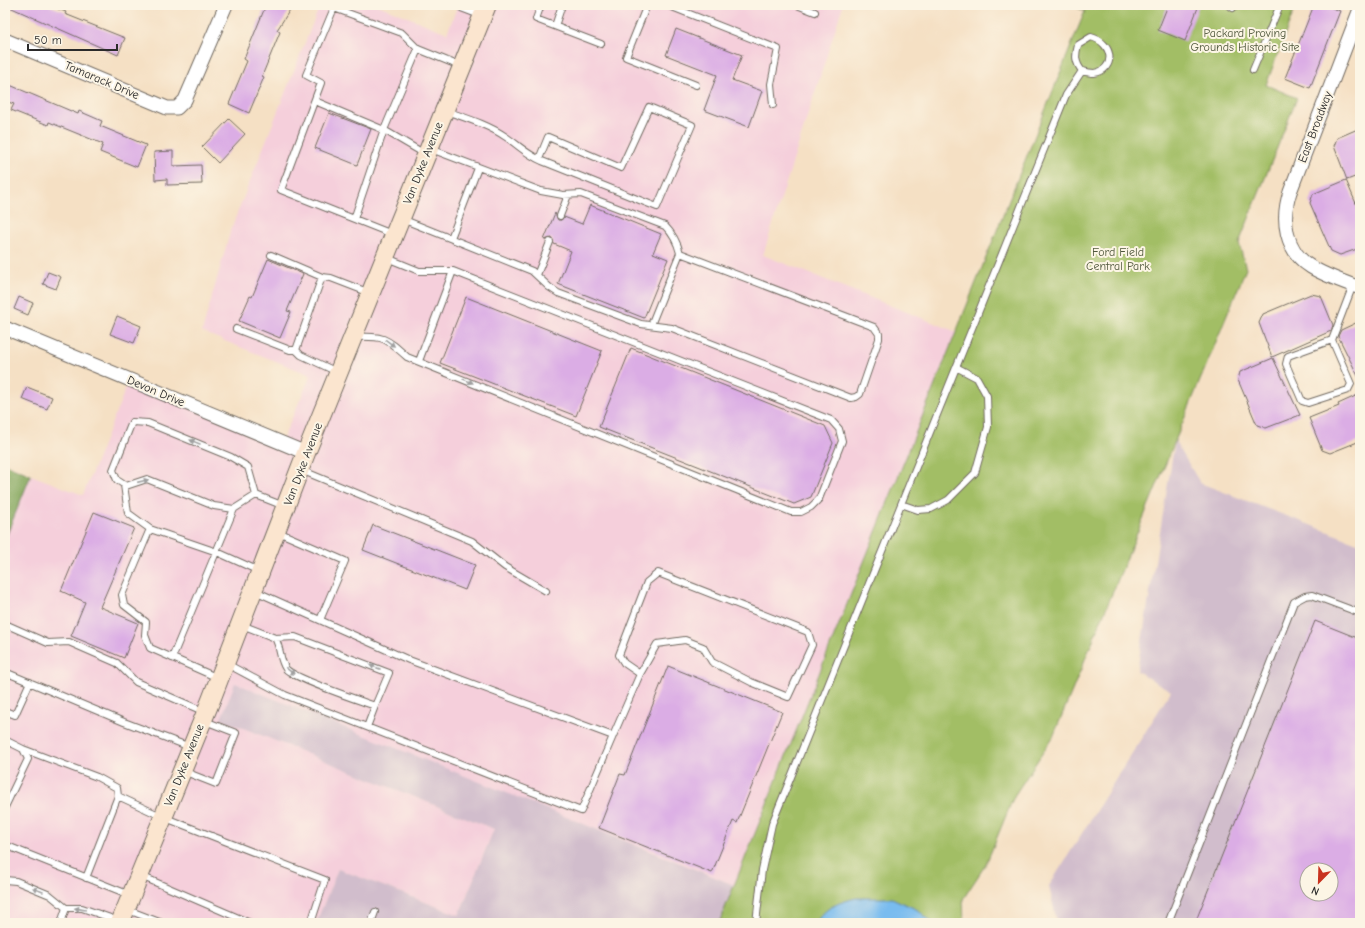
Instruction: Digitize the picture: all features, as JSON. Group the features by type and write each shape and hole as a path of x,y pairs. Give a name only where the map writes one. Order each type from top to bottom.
{"main road":[{"name":"Van Dyke Avenue","path":"124,912 192,747 306,453 485,9"}],"street":[{"name":"Tamarack Drive","path":"5,40 167,108 177,108 185,100 226,5"},
{"path":"463,5 485,9"},
{"name":"East Broadway","path":"1358,287 1311,267 1304,262 1292,246 1288,236 1285,220 1288,199 1360,9"},
{"name":"Devon Drive","path":"5,328 306,453"}],"lane":[{"path":"541,5 536,19 600,44"},
{"path":"555,26 562,5"},
{"path":"647,5 626,57 696,85"},
{"path":"667,5 778,49 771,84 773,105"},
{"path":"797,5 815,12"},
{"path":"1254,70 1280,5"},
{"path":"462,67 418,49 402,33 334,8 306,75 321,83 281,190 354,219 450,238 532,271 549,288 558,293 641,324 672,328 851,398 860,394 879,339 879,334 874,327 680,252"},
{"path":"1091,37 1098,38 1107,45 1110,55 1107,64 1102,70 1094,73 1082,71 1077,64 1075,55 1078,45 1091,37"},
{"path":"354,219 384,130 418,49"},
{"path":"756,923 762,870 772,824 1066,95 1082,71"},
{"path":"315,101 384,130 428,152 478,168 540,191 568,195 581,194 665,226 672,233 678,244 680,252 651,325"},
{"path":"445,110 489,127 506,137 526,154 539,160 657,207 692,126 649,107 621,168 548,137 539,160"},
{"path":"450,238 478,168"},
{"path":"560,216 568,195"},
{"path":"536,275 550,242"},
{"path":"271,255 322,277 331,278 371,293"},
{"path":"353,337 377,336 387,339 407,356 791,512 800,512 812,507 819,499 842,441 839,429 831,420 453,271 419,271 385,258"},
{"path":"419,361 453,271"},
{"path":"296,350 322,277"},
{"path":"1332,340 1351,384 1348,390 1308,403 1302,401 1286,364 1288,356 1332,340 1358,287"},
{"path":"236,329 290,350 296,350 301,355 339,373"},
{"path":"901,504 918,510 931,510 948,500 975,473 988,427 988,396 977,378 956,368"},
{"path":"234,510 214,506 147,479 126,486 117,480 113,470 118,453 132,422 148,423 231,457 248,467 256,495"},
{"path":"300,470 472,541 505,567 546,591"},
{"path":"124,485 128,513 150,530 217,552 261,572"},
{"path":"256,495 286,507"},
{"path":"172,658 234,510 256,495"},
{"path":"150,530 122,594 124,605 146,622 145,635 150,648 172,658 222,671 581,811 640,674 657,644 685,640 703,647 712,662 751,682 788,697 812,645 808,632 658,573 647,582 619,655 624,663 640,674"},
{"path":"276,532 345,561 320,620"},
{"path":"254,590 409,660 613,736"},
{"path":"1168,923 1294,602 1305,596 1312,595 1360,613"},
{"path":"5,624 48,643 69,642 117,664 136,682 236,733 216,784 182,771"},
{"path":"240,624 275,638 295,637 389,672 367,727"},
{"path":"275,638 278,643 280,657 288,671 300,678 375,706"},
{"path":"5,672 124,722 192,747"},
{"path":"5,711 15,716 30,682"},
{"path":"5,740 23,749 97,777 117,788 118,796 86,878"},
{"path":"5,807 28,759 23,749"},
{"path":"118,796 163,817 326,880 310,923"},
{"path":"5,845 86,878 124,912"},
{"path":"139,875 250,923"},
{"path":"5,880 16,881 50,894 66,908 124,912 162,923"},
{"path":"61,923 66,908"},
{"path":"371,923 375,912"}],"shaded area":[{"path":"320,5 378,5 447,33 458,5 843,5 763,255 957,332 734,885 235,684 222,719 494,829 459,915 338,869 316,923 5,923 5,539 31,475 83,495 129,380 281,443 311,375 202,332 231,229"},
{"path":"1175,441 1200,483 1360,544 1360,923 1057,923 1049,886 1171,691 1137,671"},
{"path":"235,683 734,885 719,923 316,923 338,869 459,915 494,829 221,719"}],"green space":[{"name":"Ford Field Central Park","path":"1071,5 1296,5 1266,85 1297,98 1239,243 1246,269 1053,737 1014,796 986,864 963,899 964,923 719,923 1085,11"},
{"path":"5,464 31,475 5,539"}],"water":[{"path":"856,898 892,898 918,910 933,923 816,923 819,917 828,909 838,903"}],"building":[{"path":"5,5 48,5 66,12 65,14 125,38 118,55"},
{"path":"266,5 293,5 277,30 280,32 249,113 229,104 247,61 244,59"},
{"path":"1168,5 1199,5 1185,41 1158,30"},
{"path":"1314,5 1325,5 1340,11 1310,88 1285,78"},
{"path":"676,29 742,55 732,80 762,91 749,127 704,110 717,75 666,55"},
{"path":"5,83 78,114 79,111 102,121 100,126 146,145 137,167 100,152 103,144 49,122 48,125 11,110 14,104 5,101"},
{"path":"329,113 371,129 357,165 315,148"},
{"path":"229,119 245,134 218,163 202,147"},
{"path":"1360,128 1360,175 1347,180 1334,146 1337,138"},
{"path":"173,151 173,166 201,165 202,184 167,185 167,179 155,180 154,152"},
{"path":"1346,180 1360,213 1360,248 1340,255 1331,251 1310,203 1313,194"},
{"path":"590,205 661,234 653,253 668,259 644,318 558,284 571,251 554,244 552,238 544,240 555,213 558,220 561,220 564,217 582,224"},
{"path":"268,259 303,274 287,311 291,312 280,338 239,321 250,296 252,297"},
{"path":"48,272 61,277 56,289 43,284"},
{"path":"1311,294 1321,296 1333,325 1331,331 1272,357 1259,323 1263,314"},
{"path":"19,297 33,303 28,315 14,309"},
{"path":"466,297 602,351 576,416 440,363"},
{"path":"117,316 141,326 134,343 110,334"},
{"path":"1360,321 1360,380 1338,336 1341,330"},
{"path":"631,348 825,426 833,443 811,497 794,504 599,427"},
{"path":"1273,358 1300,415 1266,428 1257,425 1238,380 1240,372"},
{"path":"27,387 52,397 47,409 22,399"},
{"path":"1360,394 1360,441 1330,453 1322,450 1309,418 1339,406 1338,404"},
{"path":"94,512 134,528 100,607 138,623 124,658 71,636 85,602 61,591"},
{"path":"373,525 475,565 465,590 363,550"},
{"path":"1315,621 1360,639 1360,923 1195,923"},
{"path":"668,666 782,712 737,823 733,821 712,873 599,828 620,774 625,775"}],"park label":[{"name":"Packard Proving Grounds Historic Site","path":"1245,40"}]}
